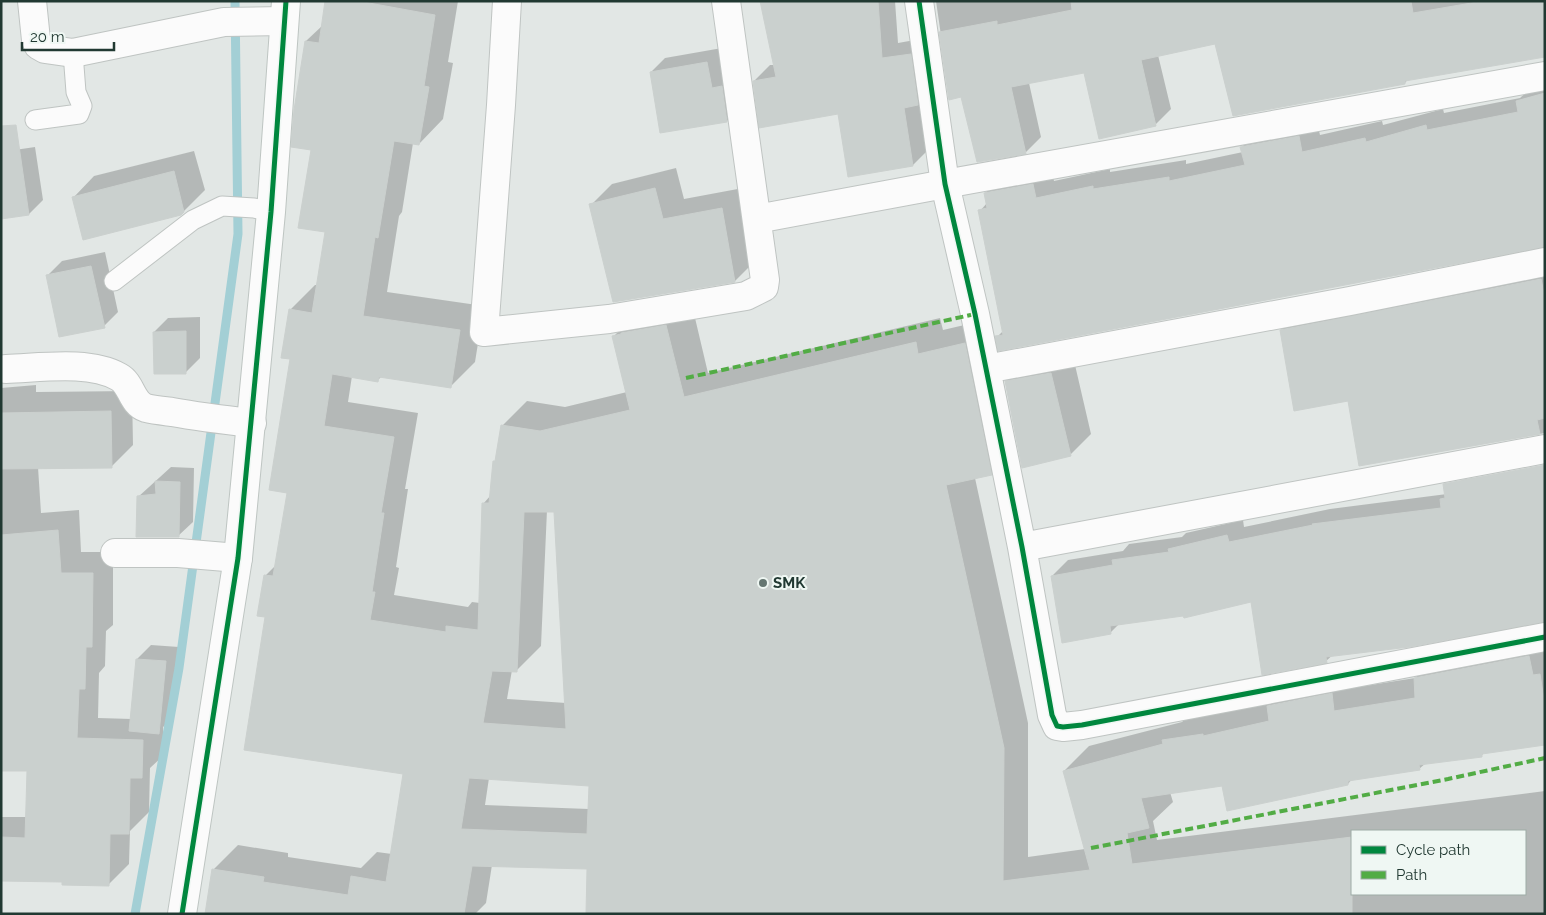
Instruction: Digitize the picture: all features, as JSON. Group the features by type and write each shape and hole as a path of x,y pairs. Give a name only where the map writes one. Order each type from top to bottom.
{"street":[{"path":"32,1 38,45 73,53 164,36 224,22 280,15 241,421 182,914"},
{"path":"507,1 484,332 609,319 746,296 764,287 765,280 757,219 726,1"},
{"path":"926,3 945,184 986,369 1022,547 1052,715 1057,726 1082,725 1545,637"},
{"path":"757,219 1545,76"},
{"path":"986,369 1350,301 1545,262"},
{"path":"6,369 80,366 121,378 128,385 136,403 145,407 195,416 241,421"},
{"path":"1022,547 1545,449"},
{"path":"115,553 178,553 225,557"}],"lane":[{"path":"35,120 79,114 82,106 76,92 73,53"},
{"path":"114,282 193,220 222,206 262,210"}],"building":[{"path":"325,1 358,1 435,15 424,86 429,87 419,145 394,141 378,238 375,237 363,316 460,330 451,388 379,377 378,382 332,374 324,426 394,437 381,513 384,513 372,592 375,592 370,620 446,632 446,626 478,630 482,503 489,503 493,461 495,461 501,425 540,431 630,410 612,336 666,325 684,397 916,342 918,354 965,343 992,475 946,485 1004,748 1003,881 1090,870 1063,771 1163,744 1162,740 1203,734 1203,736 1269,721 1267,706 1332,693 1334,711 1415,698 1414,678 1529,656 1533,675 1540,674 1545,706 1545,745 1482,754 1482,757 1419,765 1420,770 1348,781 1348,785 1227,811 1222,786 1141,798 1149,828 1127,833 1132,864 1351,837 1352,914 586,914 587,869 472,866 464,914 205,914 212,869 264,877 263,882 348,895 351,876 386,882 403,774 244,750 265,617 257,616 264,575 273,576 287,493 269,490 290,359 281,358 289,309 312,313 325,232 298,228 311,150 291,147 294,110 305,41 319,43","holes":["524,512 554,512 566,729 483,723 492,671 517,672","469,778 589,786 587,834 461,829"]},
{"path":"760,1 878,1 882,58 911,54 918,105 904,108 913,166 848,177 838,114 759,128 753,81 776,77"},
{"path":"1071,1 1411,1 1413,13 1483,1 1545,1 1545,57 1405,81 1405,84 1233,116 1215,44 1141,60 1156,126 1099,139 1084,73 1011,87 1026,154 977,162 961,97 949,100 939,32 997,21 997,25 1072,10"},
{"path":"707,62 712,88 722,86 727,122 660,133 650,72"},
{"path":"1545,93 1545,247 998,351 995,336 1003,335 978,210 987,208 984,193 1033,184 1036,198 1093,186 1093,189 1169,177 1169,181 1245,165 1240,147 1299,136 1302,152 1365,138 1366,142 1426,125 1427,130 1518,112 1516,101"},
{"path":"16,125 29,215 1,219 1,126"},
{"path":"174,171 184,212 181,215 83,240 72,197"},
{"path":"655,188 663,219 722,208 735,282 613,302 589,204"},
{"path":"91,266 105,328 59,337 46,275"},
{"path":"1541,279 1545,298 1545,418 1537,420 1540,434 1359,466 1348,401 1294,411 1280,330"},
{"path":"186,331 186,374 154,374 153,332"},
{"path":"1051,373 1071,456 1022,468 1005,381"},
{"path":"111,411 112,468 1,469 1,413"},
{"path":"1545,465 1545,622 1409,647 1326,657 1327,663 1262,675 1251,602 1184,618 1183,616 1110,626 1111,634 1062,643 1051,576 1113,565 1112,560 1169,552 1168,549 1227,535 1229,542 1312,524 1441,508 1440,499 1445,498 1443,484"},
{"path":"155,481 180,482 179,537 136,537 137,496 156,494"},
{"path":"58,530 61,573 93,573 92,647 86,647 85,689 79,689 77,738 143,740 142,778 130,778 129,834 110,834 109,886 62,885 62,882 1,881 1,837 25,838 27,771 1,771 1,535"},
{"path":"136,659 166,661 159,734 129,731"}],"waterway":[{"path":"135,914 179,668 238,234 235,1"}],"marked path":[{"path":"686,378 975,314"},
{"path":"1091,848 1448,779 1545,758"}],"cycle path":[{"path":"182,914 238,558 271,212 286,1"},
{"path":"919,1 945,184 975,314 1022,547 1052,715 1057,726 1082,725 1545,637"}],"place":[{"name":"SMK","path":"763,583"}]}
